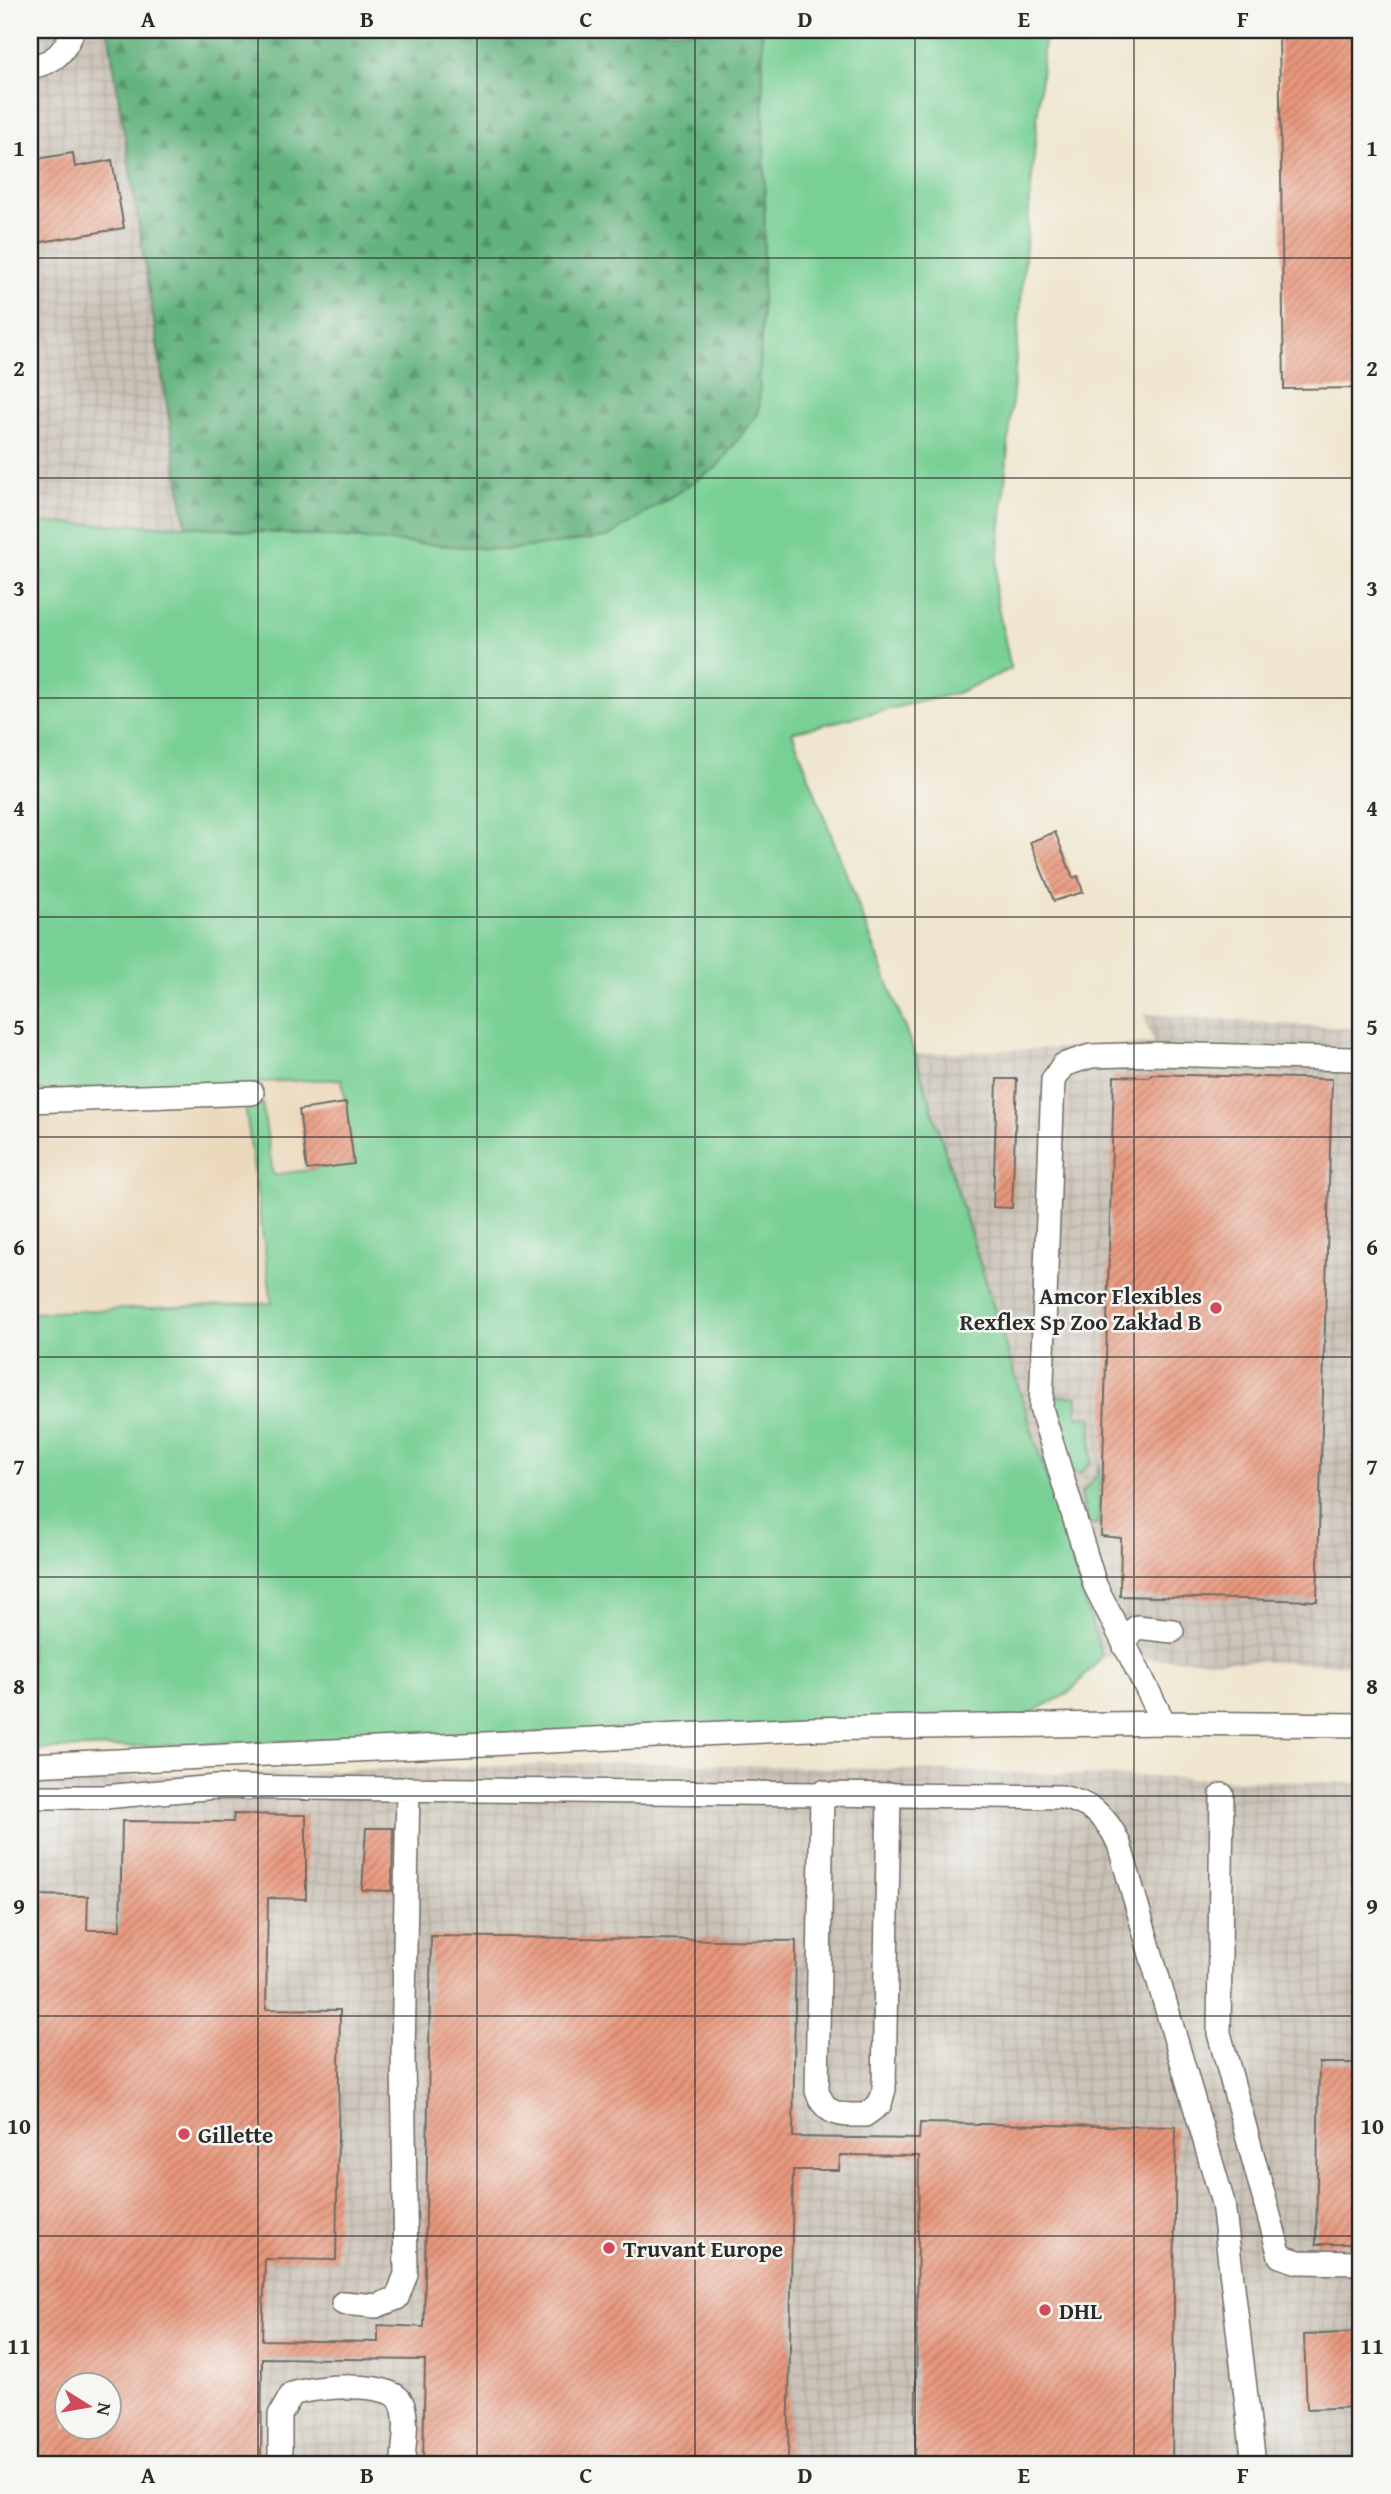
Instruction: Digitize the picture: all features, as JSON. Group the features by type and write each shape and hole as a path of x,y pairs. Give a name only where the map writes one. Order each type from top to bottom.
{"lane":[{"path":"30,67 46,64 63,53 73,30"},
{"path":"1164,1723 1095,1586 1041,1408 1053,1080 1063,1065 1091,1056 1158,1054 1353,1059 1361,1062"},
{"path":"30,1101 252,1093"},
{"path":"1125,1647 1129,1634 1137,1627 1172,1631"},
{"path":"30,1765 810,1729 1164,1723 1361,1725"},
{"path":"30,1797 104,1797 216,1787 822,1793 1061,1797 1078,1801 1097,1811 1112,1826 1223,2203 1254,2464"},
{"path":"343,2303 376,2306 397,2298 406,2274 403,2055 408,1788"},
{"path":"822,1793 817,2091 821,2104 834,2114 855,2115 865,2115 880,2104 884,2090 889,1794"},
{"path":"1222,1796 1219,2033 1280,2256 1298,2262 1361,2263"},
{"path":"280,2464 281,2415 292,2394 309,2388 369,2388 391,2392 401,2401 405,2416 403,2464"}],"shaded area":[{"path":"30,30 108,30 186,526 30,523"},
{"path":"1144,1014 1361,1029 1361,1665 1102,1657 915,1054 1153,1044"},
{"path":"372,1073 402,1306 30,1321 30,1086"},
{"path":"631,1762 1361,1783 1361,2464 30,2464 30,1779"}],"green space":[{"path":"108,30 762,30 765,204 759,412 717,467 608,537 506,550 186,526"},
{"path":"762,30 1045,30 995,593 1011,669 957,693 792,732 915,1054 1102,1657 1069,1693 1023,1717 30,1750 30,1313 272,1303 245,1104 247,1101 262,1102 273,1175 354,1163 342,1079 260,1082 258,1085 30,1091 30,523 186,526 506,550 765,204"},
{"path":"1051,1396 1077,1397 1076,1416 1092,1417 1091,1462 1080,1474 1072,1473 1053,1415"},
{"path":"1100,1463 1098,1524 1087,1524 1081,1494 1096,1476"}],"building":[{"path":"1279,30 1361,30 1361,388 1284,389"},
{"path":"73,153 75,167 112,160 124,228 30,244 30,160"},
{"path":"1055,832 1073,878 1078,876 1083,892 1054,901 1030,842"},
{"name":"Amcor Flexibles Rexflex Sp Zoo Zakład B","path":"1151,1074 1332,1079 1317,1601 1120,1596 1121,1538 1101,1536 1114,1076 1150,1077"},
{"path":"997,1079 1017,1079 1012,1208 993,1207"},
{"path":"346,1103 354,1164 307,1170 299,1110"},
{"path":"234,1814 306,1815 306,1899 268,1898 266,2009 340,2010 336,2260 265,2259 262,2340 378,2342 378,2325 424,2327 431,1936 796,1941 793,2137 919,2139 920,2123 1176,2127 1172,2464 915,2464 919,2156 840,2155 839,2170 793,2170 788,2464 423,2464 425,2360 262,2358 261,2464 30,2464 30,1895 88,1896 87,1930 120,1930 122,1821 233,1822"},
{"path":"366,1828 393,1828 392,1891 362,1890"},
{"path":"1319,2063 1361,2063 1361,2244 1316,2244"},
{"path":"1359,2332 1361,2407 1307,2409 1304,2335"}],"place":[{"name":"Amcor Flexibles Rexflex Sp Zoo Zakład B","path":"1216,1308"},
{"name":"Gillette","path":"184,2134"},
{"name":"Truvant Europe","path":"609,2248"},
{"name":"DHL","path":"1045,2310"}]}
